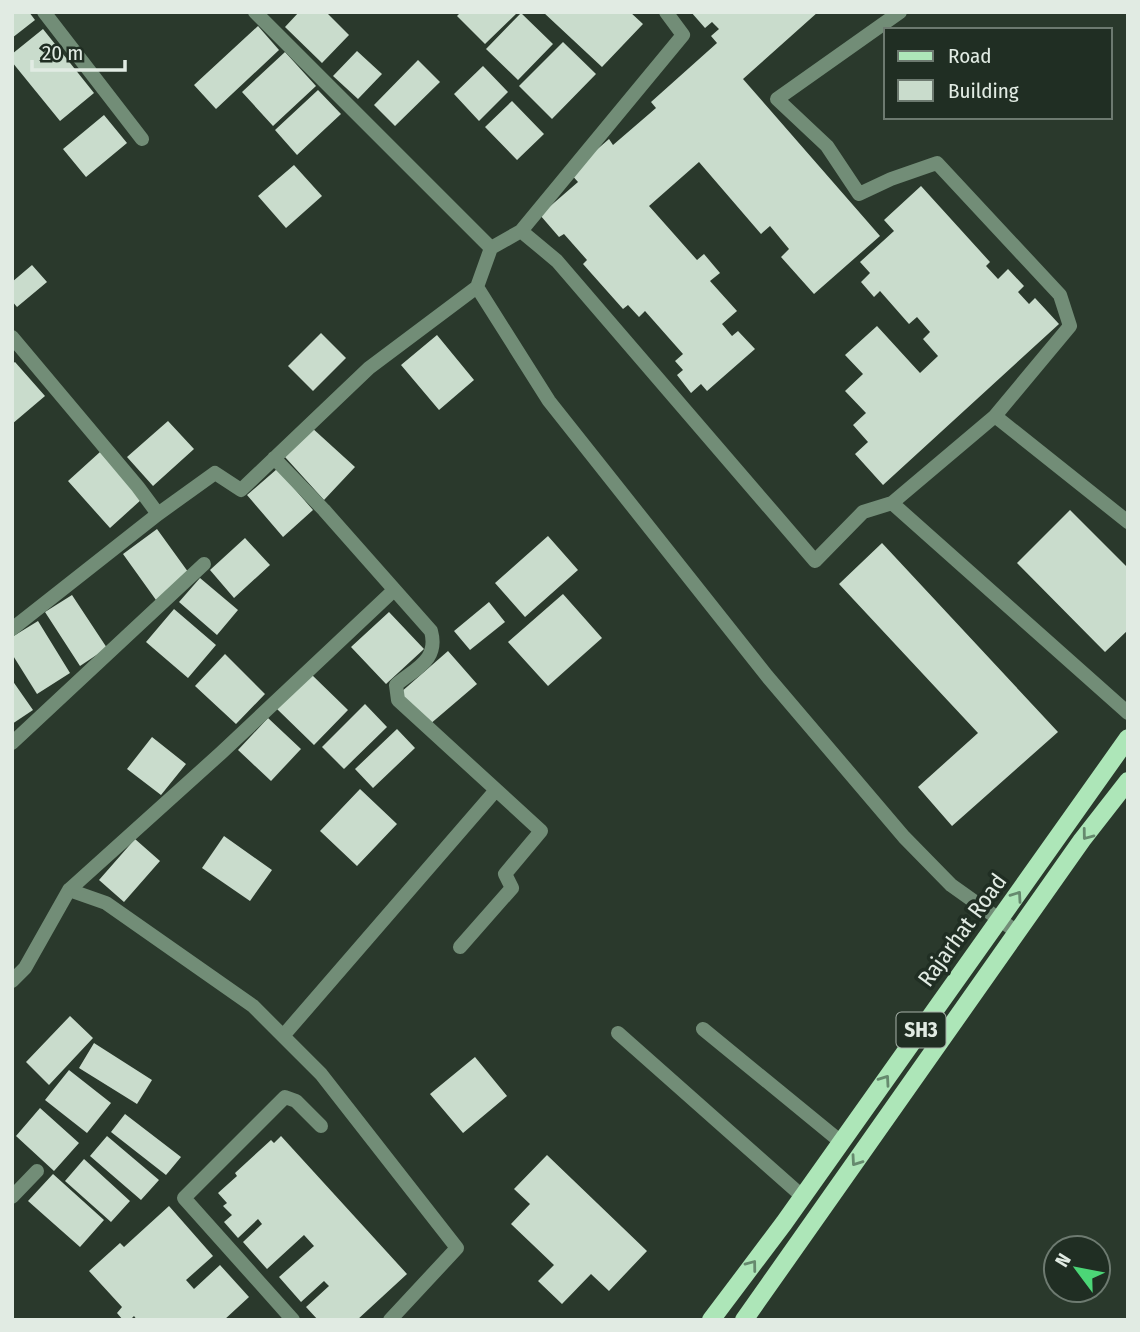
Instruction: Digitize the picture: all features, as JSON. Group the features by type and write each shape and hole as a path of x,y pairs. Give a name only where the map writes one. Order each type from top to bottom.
{"main road":[{"name":"Rajarhat Road","path":"711,1320 1001,920 1128,738"},
{"name":"Rajarhat Road","path":"744,1320 1017,932 1128,780"}],"street":[{"path":"44,12 142,139"},
{"path":"255,12 491,247"},
{"path":"12,629 158,514 215,473 241,490 369,368 477,287 491,247 521,231 683,35 666,12"},
{"path":"521,231 557,261 815,561 863,512 892,503 995,416 1070,326 1060,295 937,163 891,179 859,194 827,146 778,99 900,12"},
{"path":"477,287 549,401 767,676 904,836 951,885 1017,932"},
{"path":"12,337 158,514"},
{"path":"995,416 1128,522"},
{"path":"274,458 431,631 435,645 431,656 396,685 398,700 541,831 505,874 512,888 460,947"},
{"path":"892,503 1128,713"},
{"path":"12,743 204,564"},
{"path":"12,981 25,968 69,890 221,753 393,591"},
{"path":"283,1036 496,790"},
{"path":"69,890 106,903 253,1006 321,1074 457,1248 390,1320"},
{"path":"704,1029 841,1142"},
{"path":"618,1033 802,1196"},
{"path":"293,1320 184,1198 285,1097 296,1101 321,1126"},
{"path":"12,1197 37,1171"}],"building":[{"path":"12,12 29,12 35,20 12,38"},
{"path":"299,12 326,12 349,35 322,63 285,27"},
{"path":"461,12 518,12 485,44 457,16"},
{"path":"543,12 630,12 643,24 602,67"},
{"path":"691,12 818,12 743,79 880,236 814,294 781,257 789,249 770,226 761,234 699,162 649,206 697,260 704,254 720,273 710,281 737,311 722,324 732,336 738,331 755,349 707,391 701,384 691,393 677,375 683,370 675,361 683,354 645,311 639,317 628,305 623,309 583,264 587,260 564,234 559,237 540,215 578,182 570,173 609,139 613,145 656,108 651,102 717,43 711,36 719,29 712,22 705,28"},
{"path":"521,13 553,44 518,80 486,49"},
{"path":"258,26 279,50 216,109 194,85"},
{"path":"43,29 94,93 60,121 12,62 12,54"},
{"path":"563,42 596,74 552,119 519,86"},
{"path":"357,51 382,74 358,99 333,76"},
{"path":"285,52 316,86 273,126 242,92"},
{"path":"418,60 440,82 395,126 374,105"},
{"path":"483,66 508,92 479,121 454,94"},
{"path":"318,90 341,114 297,155 275,130"},
{"path":"512,101 544,134 517,160 485,127"},
{"path":"104,115 127,143 86,177 63,149"},
{"path":"294,165 322,196 286,228 258,196"},
{"path":"921,186 990,262 986,266 998,279 1008,269 1024,286 1018,292 1029,304 1035,298 1059,324 883,485 855,454 868,442 853,425 866,413 845,391 863,374 845,355 877,326 920,373 938,356 923,339 930,332 917,317 909,324 880,291 874,297 861,282 870,273 860,262 894,231 884,220"},
{"path":"32,265 47,282 17,307 12,301 12,282"},
{"path":"321,333 346,358 313,391 288,366"},
{"path":"437,335 474,380 439,410 401,365"},
{"path":"15,362 45,396 12,424 12,364"},
{"path":"168,421 194,449 153,486 127,457"},
{"path":"311,427 355,467 324,500 285,457"},
{"path":"100,452 142,499 110,528 68,481"},
{"path":"277,469 313,510 283,537 247,495"},
{"path":"1070,510 1128,568 1128,630 1105,652 1017,563"},
{"path":"157,529 191,576 156,600 123,554"},
{"path":"548,536 578,570 525,617 495,583"},
{"path":"245,538 270,565 234,598 210,570"},
{"path":"882,543 1058,732 952,826 918,787 978,733 839,584"},
{"path":"200,578 238,610 217,635 179,602"},
{"path":"563,594 602,638 548,686 508,642"},
{"path":"72,595 107,648 80,666 45,612"},
{"path":"489,602 505,622 470,650 454,631"},
{"path":"174,609 216,645 188,678 146,642"},
{"path":"389,612 424,649 386,684 351,647"},
{"path":"38,621 70,673 37,694 12,654 12,637"},
{"path":"448,651 477,684 429,725 400,693"},
{"path":"225,654 265,694 236,724 195,686"},
{"path":"311,674 348,710 314,745 277,709"},
{"path":"12,680 33,710 12,724"},
{"path":"365,704 387,727 344,769 322,747"},
{"path":"268,718 301,749 271,781 238,750"},
{"path":"397,729 415,748 373,788 355,769"},
{"path":"152,737 186,764 161,795 127,769"},
{"path":"360,789 397,824 357,866 320,831"},
{"path":"224,836 272,870 250,901 202,868"},
{"path":"135,839 160,861 124,902 99,880"},
{"path":"70,1016 93,1038 49,1085 26,1062"},
{"path":"94,1043 152,1080 137,1104 79,1068"},
{"path":"475,1057 507,1096 463,1133 430,1094"},
{"path":"69,1070 111,1103 87,1133 45,1100"},
{"path":"40,1108 79,1143 54,1171 16,1136"},
{"path":"125,1114 181,1157 166,1175 111,1132"},
{"path":"107,1136 159,1180 141,1200 90,1156"},
{"path":"281,1136 407,1274 357,1320 318,1320 306,1307 329,1286 324,1281 301,1302 279,1277 314,1246 304,1235 267,1269 243,1242 262,1224 258,1219 238,1238 224,1222 232,1215 223,1206 227,1203 218,1193 237,1176 235,1173 271,1140 274,1143"},
{"path":"547,1155 647,1251 609,1291 591,1274 562,1304 538,1281 554,1265 511,1224 530,1204 514,1189"},
{"path":"84,1159 130,1201 111,1222 65,1181"},
{"path":"53,1174 104,1220 80,1247 28,1201"},
{"path":"169,1206 213,1256 186,1280 194,1289 220,1265 249,1297 224,1320 137,1320 134,1316 130,1320 123,1320 117,1313 122,1307 89,1271 120,1243 124,1247"}]}
